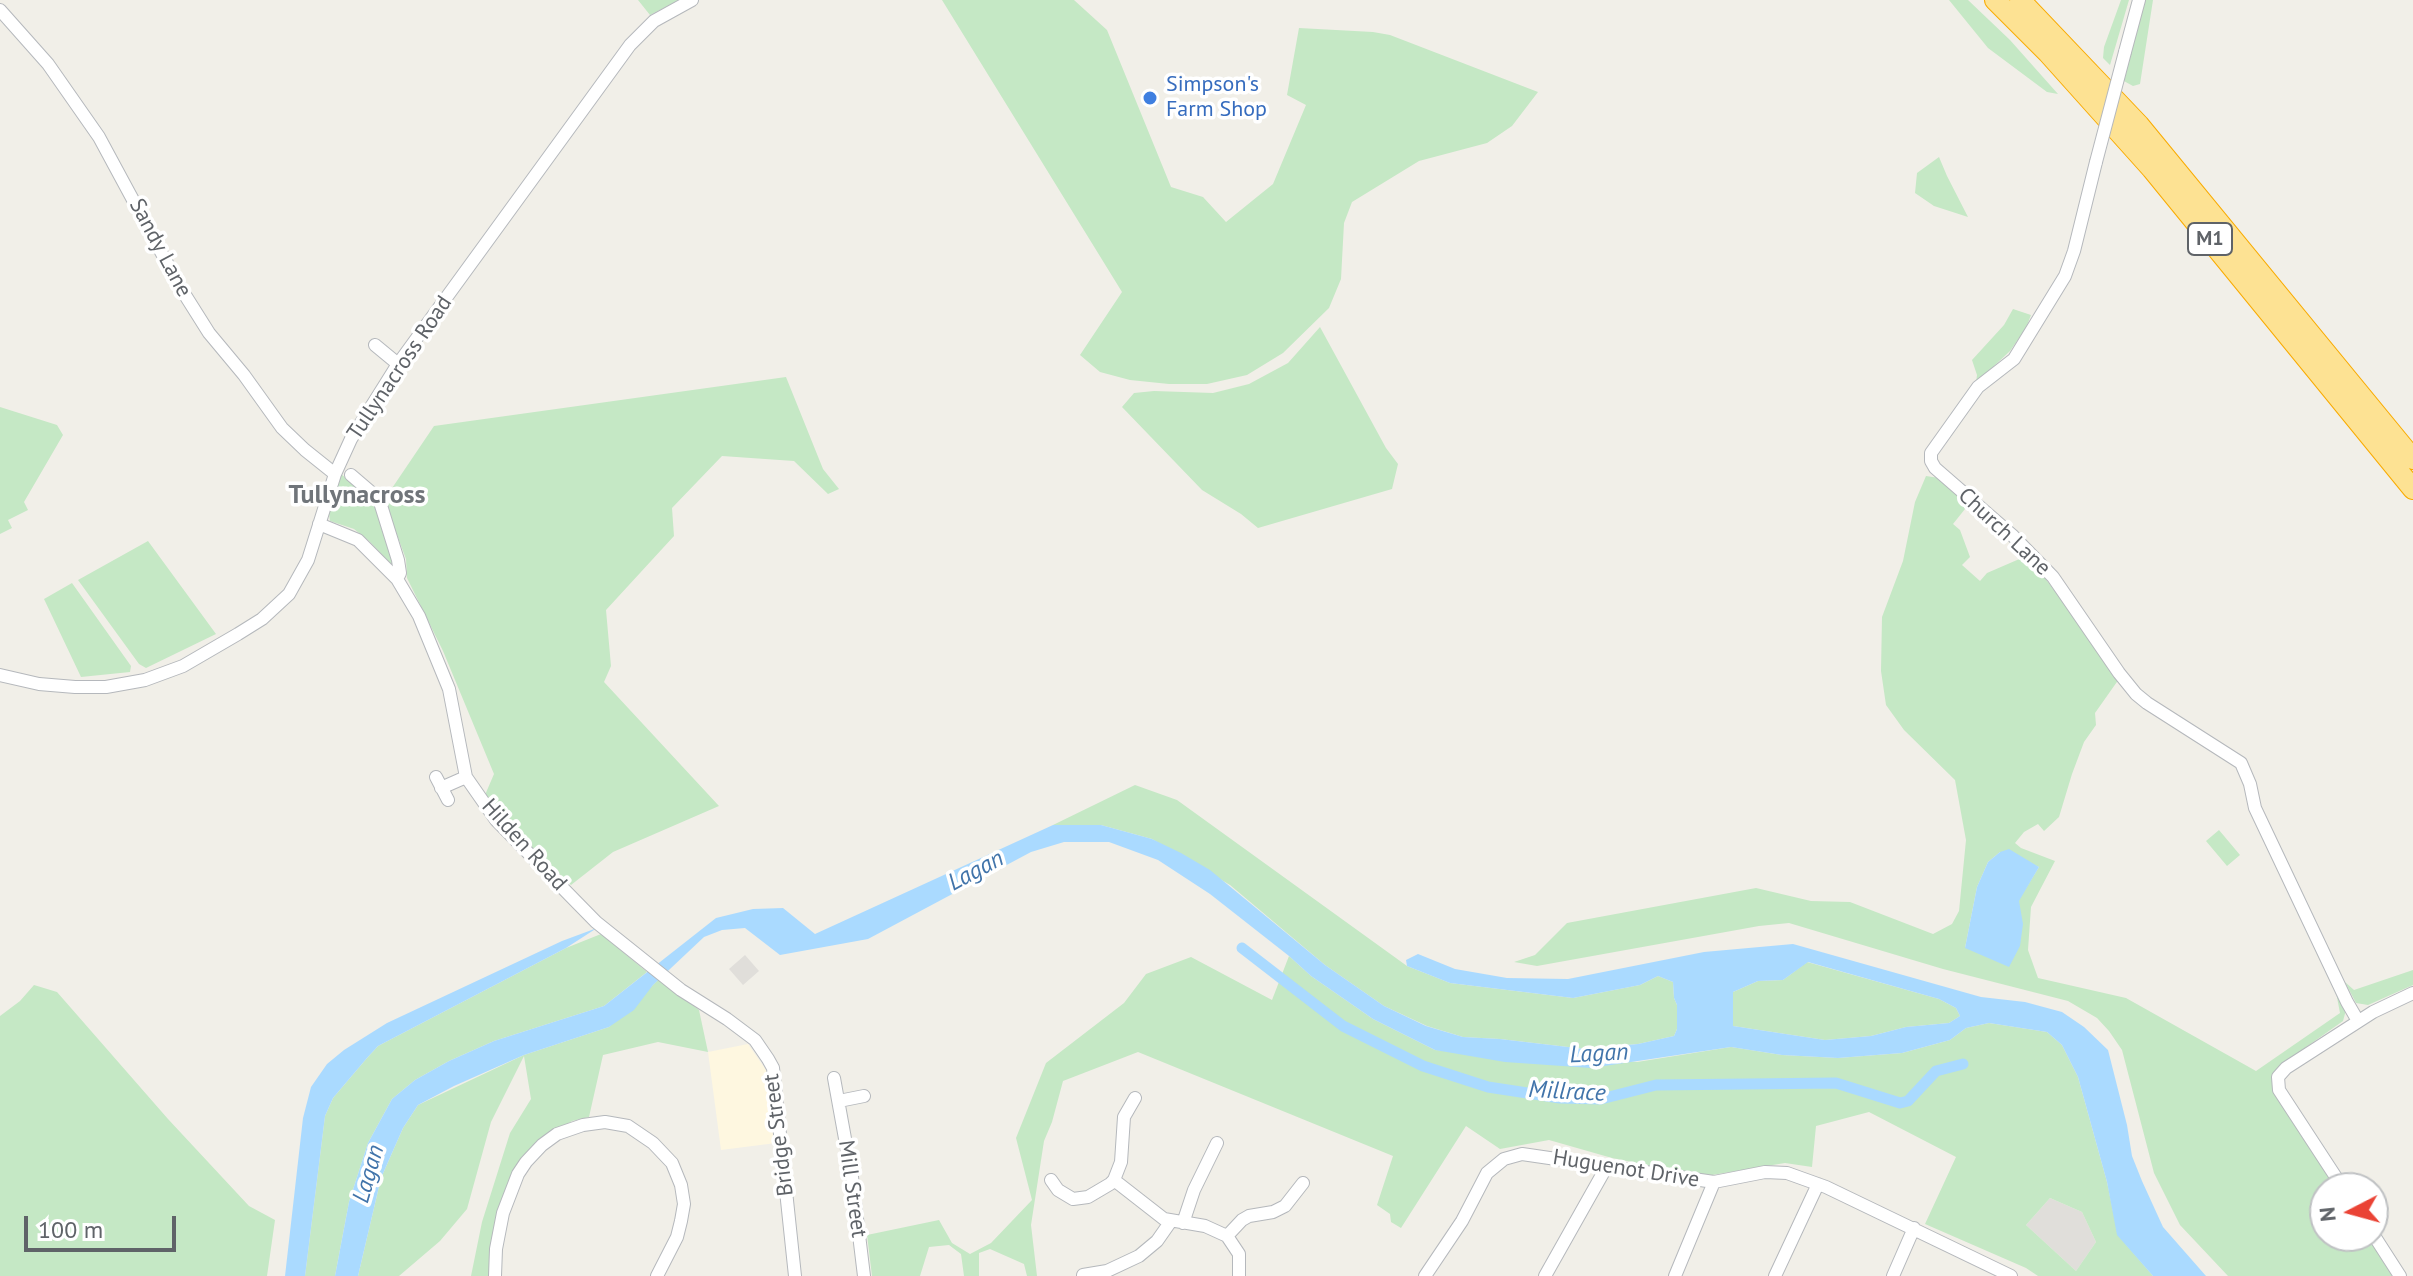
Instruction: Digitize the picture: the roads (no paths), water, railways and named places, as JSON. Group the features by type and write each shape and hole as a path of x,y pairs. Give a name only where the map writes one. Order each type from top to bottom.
{"highway":[{"name":"M1","path":"1995,0 2048,53 2152,169 2413,489"},
{"name":"M1","path":"2020,0 2139,125 2413,459"}],"street":[{"name":"Tullynacross Road","path":"0,675 39,684 106,687 145,680 183,666 262,619 289,594 308,560 335,474 351,439 398,364 630,45 654,21 692,0"},
{"name":"Church Lane","path":"2139,0 2068,270 2014,359 1978,387 1931,453 1931,461 2053,577 2136,694 2241,763 2255,808 2358,1021"},
{"name":"Sandy Lane","path":"0,10 48,64 99,137 180,287 209,333 282,428 335,474"},
{"path":"375,345 398,364"},
{"name":"Hilden Road","path":"351,475 379,499 398,560 400,573 397,579"},
{"name":"Hilden Road","path":"319,524 358,540 397,579 419,616 449,689 466,777 496,820 596,922 637,954"},
{"path":"448,800 438,783 466,777"},
{"name":"Bridge Street","path":"637,954 681,990 755,1040 773,1068 795,1276"},
{"path":"2333,1172 2279,1090 2277,1081 2286,1068 2358,1021 2413,993"},
{"name":"Mill Street","path":"834,1078 852,1177 864,1276"},
{"path":"839,1101 864,1096"},
{"path":"1051,1180 1065,1195 1080,1199 1114,1180 1123,1150 1124,1117 1135,1098"},
{"path":"495,1276 496,1249 503,1213 526,1162 557,1134 583,1125 605,1122 628,1126 653,1143 672,1163 681,1185 684,1204 677,1237 657,1276"},
{"path":"1083,1275 1107,1271 1139,1256 1177,1222 1217,1143"},
{"name":"Huguenot Drive","path":"1425,1276 1462,1221 1487,1173 1504,1159 1522,1154 1714,1182 1776,1172 1800,1176 2011,1276"},
{"path":"1545,1276 1607,1166"},
{"path":"1114,1180 1157,1215 1205,1226 1227,1236 1239,1254 1239,1276"},
{"path":"1675,1276 1714,1182"},
{"path":"1227,1236 1249,1216 1273,1212 1285,1206 1303,1183"},
{"path":"1775,1276 1818,1184"},
{"path":"1893,1276 1914,1228"},
{"path":"2385,1252 2400,1276"}],"water":[{"name":"Lagan","path":"1053,825 1101,825 1152,839 1181,853 1210,870 1325,965 1384,1006 1426,1026 1463,1037 1585,1049 1638,1044 1674,1036 1677,1005 1673,982 1658,976 1640,985 1573,998 1450,983 1407,966 1406,960 1418,954 1455,969 1507,978 1568,979 1704,952 1793,944 1981,997 2025,1002 2062,1012 2084,1027 2108,1050 2132,1156 2163,1227 2206,1276 2153,1276 2117,1235 2107,1182 2078,1077 2062,1045 2047,1032 1989,1023 1966,1028 1950,1040 1902,1053 1838,1058 1782,1055 1731,1047 1591,1068 1505,1062 1435,1050 1373,1019 1311,976 1210,894 1158,860 1109,842 1064,842 1031,852 868,939 780,955 745,928 722,930 704,937 653,985 634,1010 609,1027 524,1055 418,1105 403,1128 381,1178 358,1276 335,1276 349,1202 368,1143 392,1099 415,1080 494,1041 604,1006 716,918 753,909 783,908 815,934","holes":["1808,962 1939,999 1956,1008 1960,1016 1949,1023 1906,1027 1871,1036 1825,1040 1733,1026 1733,992 1758,981 1783,980"]},
{"path":"2009,849 2039,867 2019,901 2023,924 2020,946 2009,967 1965,948 1977,887 1988,862"},
{"path":"597,928 566,948 378,1046 367,1058 333,1098 325,1116 305,1276 285,1276 303,1118 311,1087 327,1064 387,1023 562,941"}],"waterway":[{"name":"Millrace","path":"1242,948 1343,1026 1423,1066 1488,1087 1560,1098 1601,1099 1656,1085 1836,1083 1900,1103 1908,1101 1936,1071 1963,1064"}],"place":[{"name":"Simpson's Farm Shop","path":"1150,98"}],"district":[{"name":"Tullynacross","path":"357,496"}]}
